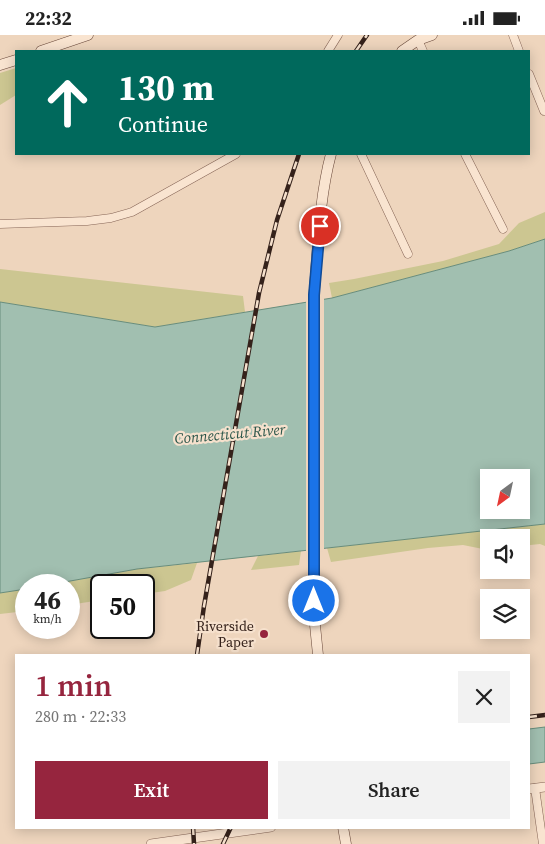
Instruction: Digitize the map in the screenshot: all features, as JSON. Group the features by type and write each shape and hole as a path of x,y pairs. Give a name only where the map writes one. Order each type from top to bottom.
{"main road":[{"path":"43,50 72,38 88,35"},
{"path":"403,50 417,38 432,35"},
{"path":"0,65 15,59"},
{"path":"318,654 314,615 314,295 326,174 331,155"},
{"path":"343,829 346,844"}],"street":[{"path":"329,50 338,35"},
{"path":"513,35 520,50"},
{"path":"417,38 423,50"},
{"path":"530,76 544,111"},
{"path":"0,224 87,221 111,218 132,212 234,155"},
{"path":"361,155 408,255"},
{"path":"466,155 503,229"},
{"path":"536,788 543,844"},
{"path":"151,844 257,829"}],"shaded area":[{"path":"15,68 15,96 0,105 0,73"},
{"path":"545,212 545,239 509,251 332,298 329,283 443,261 499,244 519,223"},
{"path":"0,269 243,296 245,312 155,327 0,302"},
{"path":"545,524 545,546 540,544 530,545 530,529 500,529"},
{"path":"480,531 480,548 463,545 428,548 331,562 327,548"},
{"path":"301,551 299,565 251,570 258,556"},
{"path":"197,563 191,580 165,591 155,592 155,574 109,574 137,569"},
{"path":"90,577 90,602 80,603 80,579"},
{"path":"15,591 15,612 0,614 0,593"}],"water":[{"name":"Connecticut River","path":"545,239 545,524 500,529 480,529 480,531 137,569 109,574 90,574 90,577 80,579 80,574 15,574 15,591 0,593 0,302 155,327 332,298 509,251"},
{"path":"545,727 545,762 530,764 530,729"}],"pier":[{"path":"324,296 324,551 306,553 306,299"}],"railway":[{"path":"357,50 367,35"},
{"path":"197,654 259,293 277,220 299,155"},
{"path":"530,717 545,715"},
{"path":"193,829 194,844"},
{"path":"223,844 230,829"}],"place":[{"name":"Riverside Paper","path":"264,634"}],"route":[{"path":"314,601 314,295 320,226"}]}
